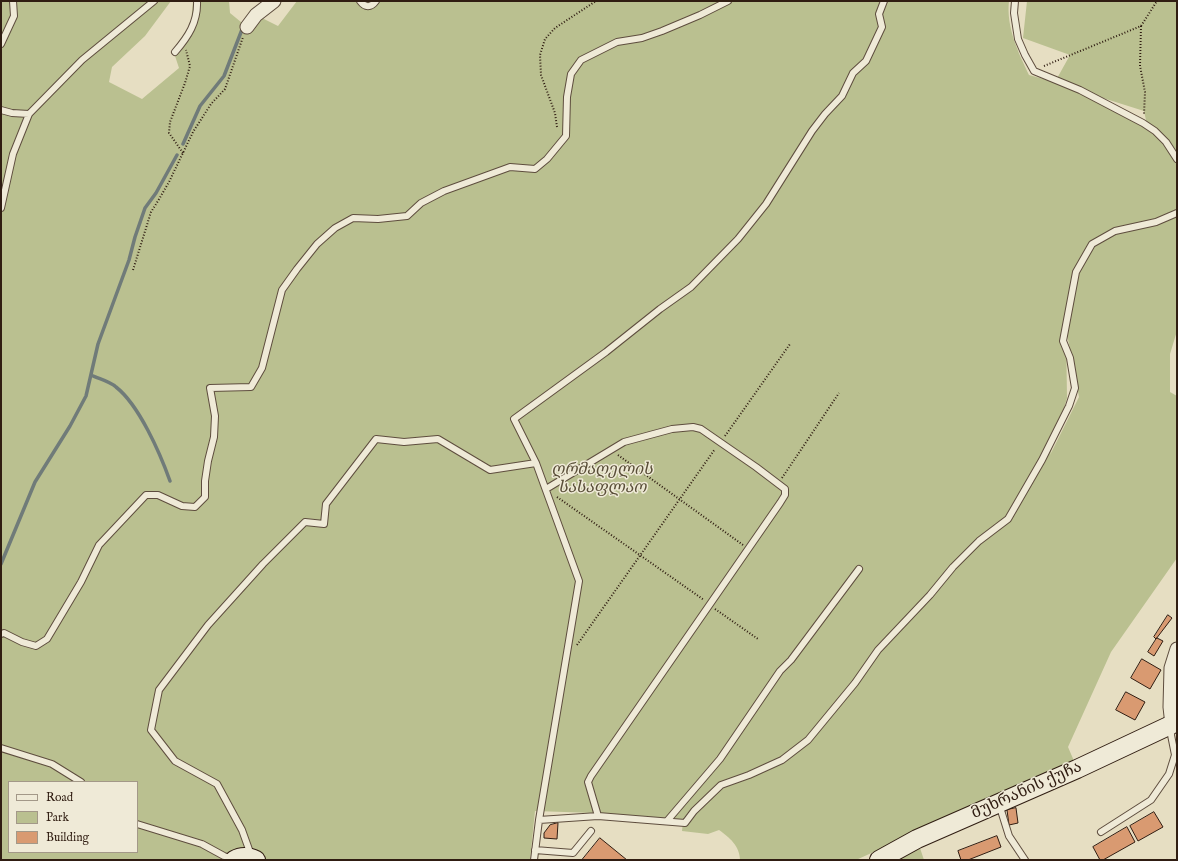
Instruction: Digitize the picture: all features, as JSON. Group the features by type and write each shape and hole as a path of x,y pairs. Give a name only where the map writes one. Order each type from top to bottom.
{"street":[{"path":"248,27 256,15 274,1"},
{"path":"1175,724 1170,707 1171,668 1177,649"},
{"name":"მუხრანის ქუჩა","path":"878,860 917,839 1077,769 1175,724"}],"lane":[{"path":"1,44 14,16 13,1"},
{"path":"1,208 13,154 28,114 82,60 154,1"},
{"path":"175,52 192,30 197,14 197,1"},
{"path":"360,1 363,6 367,7 373,5 376,1"},
{"path":"1,634 4,633 22,642 36,646 47,639 81,582 98,545 146,495 158,495 182,506 195,507 205,498 206,474 214,437 215,416 210,388 251,387 262,368 282,290 317,244 335,228 353,218 378,219 407,216 421,202 444,191 510,167 535,169 566,136 567,97 571,74 581,60 618,42 642,38 700,15 728,1"},
{"path":"534,860 539,820 579,581 536,463 514,419 606,352 660,309 691,287 738,239 766,204 812,131 842,96 853,73 866,61 882,26 879,14 884,1"},
{"path":"1015,1 1014,13 1018,39 1034,71 1080,90 1143,123 1155,131 1166,142 1177,159"},
{"path":"1,110 12,113 28,114"},
{"path":"539,820 598,816 685,823 694,811 721,785 749,775 782,760 808,740 855,683 878,650 930,595 952,567 979,541 1008,519 1042,460 1069,406 1075,388 1070,358 1063,341 1076,272 1092,244 1115,231 1156,222 1177,213"},
{"path":"546,489 624,442 672,429 693,427 701,429 785,489 785,494 749,549 591,776 588,782 598,816"},
{"path":"138,824 202,844 224,856 244,859 242,830 217,784 175,762 151,730 159,690 208,624 263,564 305,522 324,524 326,504 376,439 404,442 438,439 490,470 536,463"},
{"path":"667,821 720,759 780,671 791,660 859,569"},
{"path":"1100,832 1151,800 1169,774 1175,755 1171,735 1175,724"},
{"path":"1,748 52,764 78,781"},
{"path":"998,803 1009,836 1025,860"},
{"path":"535,850 573,853 591,832"}],"path":[{"path":"559,144 555,113 541,75 540,56 545,39 555,28 596,1"},
{"path":"1143,123 1145,92 1140,66 1141,26 1158,1"},
{"path":"1034,71 1141,26"},
{"path":"133,270 150,212 158,201 193,132 207,110 225,89 248,27"},
{"path":"183,153 169,134 170,122 186,84 190,66 184,41"},
{"path":"566,662 790,344"},
{"path":"778,483 839,392"},
{"path":"611,450 749,549"},
{"path":"546,489 758,639"}],"green space":[{"name":"ღრმაღელის სასაფლაო","path":"1,1 171,1 145,36 112,67 109,82 142,99 179,68 173,50 191,24 193,1 229,1 230,13 247,27 256,15 278,26 297,1 1009,1 1009,20 1011,30 1029,75 1055,82 1070,55 1023,38 1027,1 1177,1 1177,331 1170,354 1170,392 1177,396 1177,558 1111,652 1068,747 1074,761 856,860 740,860 740,855 736,846 719,830 708,834 682,831 683,822 594,813 535,811 530,860 266,860 260,855 232,860 1,860","holes":["1087,93 1144,111 1147,125","1066,329 1079,397 1050,455 1067,398"]},
{"path":"919,845 924,860 892,860"}],"building":[{"path":"1168,615 1172,618 1156,639 1154,637"},
{"path":"1157,638 1163,641 1154,656 1148,652"},
{"path":"1142,659 1161,670 1150,689 1131,678"},
{"path":"1126,692 1145,702 1135,720 1116,710"},
{"path":"1016,808 1018,823 1009,825 1007,810"},
{"path":"1154,812 1163,827 1138,841 1130,826"},
{"path":"558,823 557,839 544,838 544,833 550,825"},
{"path":"1127,827 1135,842 1103,860 1100,860 1093,847"},
{"path":"997,836 1001,847 968,860 961,860 958,851"},
{"path":"600,838 627,860 582,860"}],"waterway":[{"path":"183,144 200,106 224,76 243,27"},
{"path":"1,564 35,482 70,426 86,396 98,344 129,260 145,208 156,193 177,155"},
{"path":"91,375 116,387 133,405 155,444 170,481"}]}
